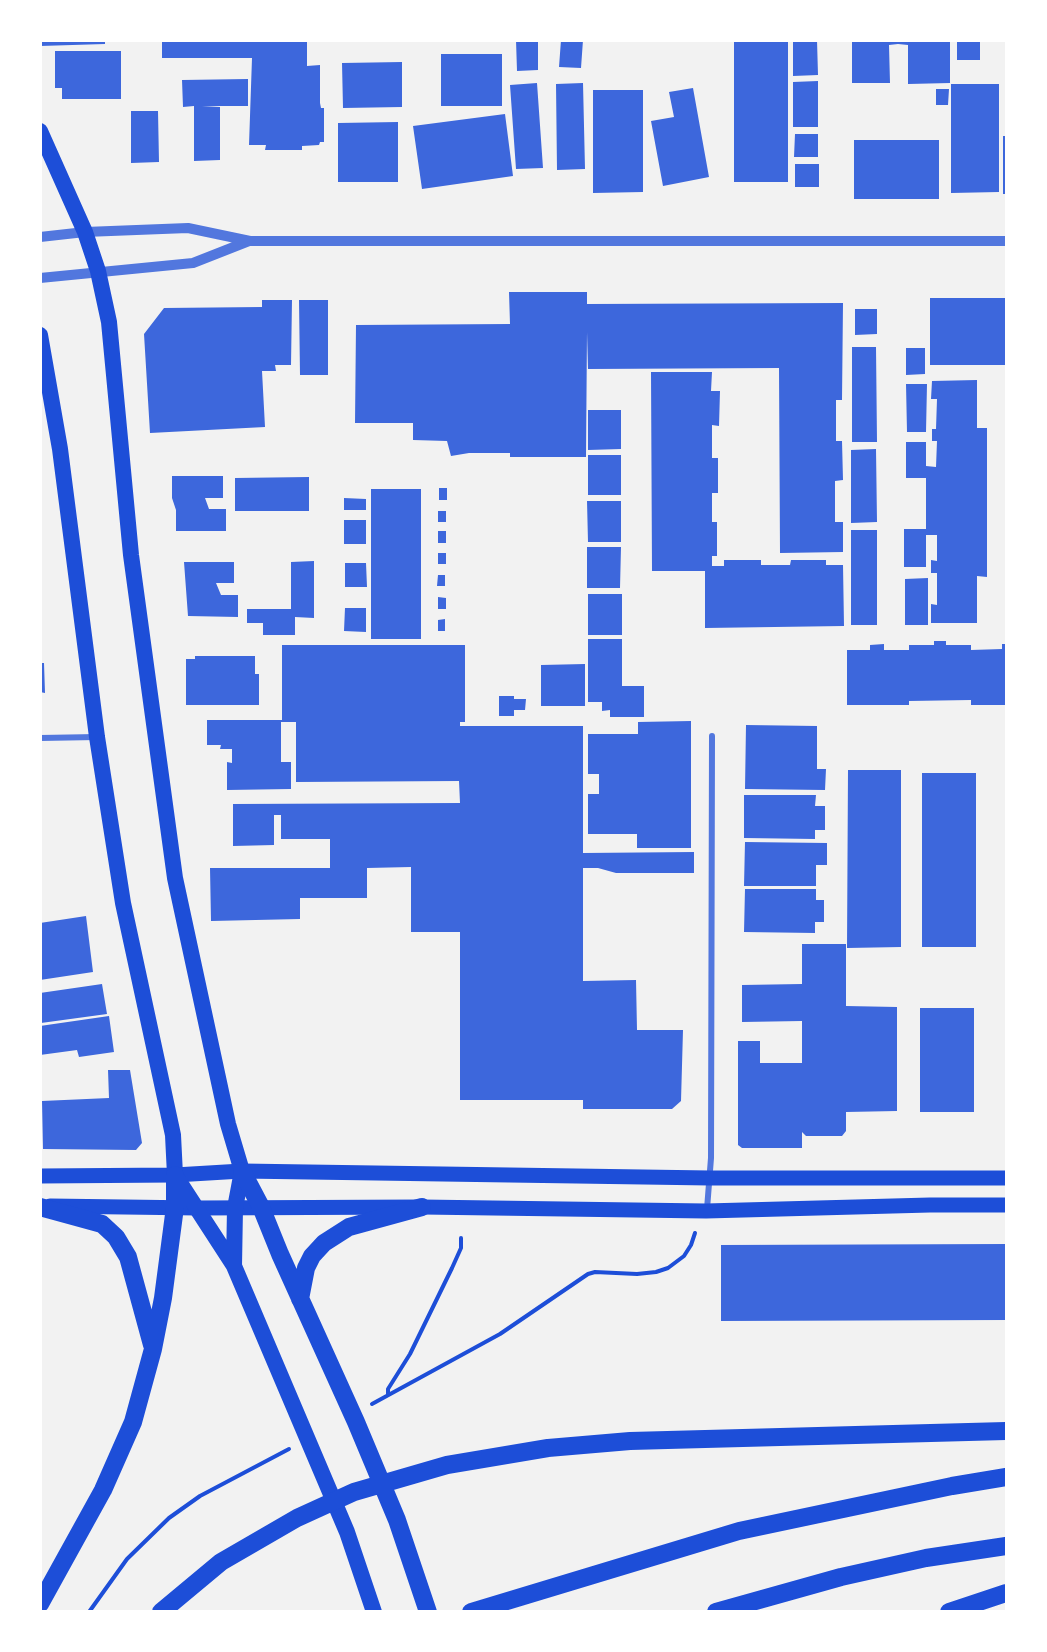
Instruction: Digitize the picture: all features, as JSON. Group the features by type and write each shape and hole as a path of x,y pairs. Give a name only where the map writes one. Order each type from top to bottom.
{"highway":[{"path":"40,131 85,232 98,271 109,322 131,555 175,878 228,1124 242,1171 261,1207 397,1520 428,1611"},
{"path":"40,335 60,449 97,736 123,903 173,1135 175,1175 175,1207 165,1287 153,1349 133,1422 103,1490 40,1604"},
{"path":"234,1266 236,1208 242,1171"},
{"path":"175,1175 234,1266 347,1532 374,1611"},
{"path":"40,1206 102,1224 116,1237 128,1257 153,1349"},
{"path":"300,1299 306,1268 312,1256 324,1243 349,1227 422,1207"},
{"path":"161,1611 221,1562 297,1518 354,1492 447,1465 511,1453 630,1441 1006,1431"},
{"path":"471,1611 739,1531 940,1488 1006,1477"},
{"path":"716,1611 841,1577 916,1560 1006,1546"},
{"path":"949,1611 1006,1593"}],"main road":[{"path":"40,1176 175,1175 242,1171 710,1178 1006,1178"},
{"path":"40,1206 422,1207 706,1211 1006,1205"}],"street":[{"path":"40,237 85,232 188,228 249,241 1006,241"},
{"path":"40,278 193,263 249,241"},
{"path":"40,738 81,739 97,736"},
{"path":"706,1211 710,1178 712,736"}],"path":[{"path":"367,1408 388,1394 500,1334 588,1274 656,1272 674,1264 684,1256 691,1245 692,1238 706,1211"},
{"path":"388,1394 388,1389 410,1354 452,1268 461,1248 461,1239"},
{"path":"89,1611 119,1569 169,1518 200,1496 298,1445"}],"building":[{"path":"40,40 105,40 105,44 40,46"},
{"path":"162,40 307,40 307,66 320,65 320,103 321,108 324,108 324,142 320,142 319,145 302,146 302,150 265,150 266,145 249,145 252,58 162,58"},
{"path":"516,40 538,40 538,70 517,71"},
{"path":"561,40 583,40 581,68 559,67"},
{"path":"734,40 788,40 788,182 734,182"},
{"path":"793,40 817,40 818,75 793,76"},
{"path":"852,40 950,40 950,83 908,84 908,45 898,44 889,45 890,83 852,83"},
{"path":"957,40 980,40 980,60 957,60"},
{"path":"55,51 121,51 121,99 62,99 62,88 55,88"},
{"path":"441,54 502,54 502,106 441,106"},
{"path":"402,62 402,107 343,108 342,63"},
{"path":"248,79 248,106 202,106 220,107 220,160 194,161 194,106 183,107 182,80"},
{"path":"818,81 818,127 793,127 793,82"},
{"path":"537,83 543,168 516,169 510,85"},
{"path":"583,83 585,169 557,170 556,84"},
{"path":"951,84 999,84 999,192 951,193"},
{"path":"693,88 709,177 663,186 651,121 674,117 669,92"},
{"path":"936,89 949,89 948,105 936,105"},
{"path":"593,90 643,90 643,192 593,193"},
{"path":"131,111 158,111 159,162 131,163"},
{"path":"505,114 513,176 422,189 413,126"},
{"path":"398,122 398,182 338,182 338,123"},
{"path":"795,134 818,134 818,157 794,157"},
{"path":"1003,136 1006,136 1006,194 1003,194"},
{"path":"854,140 939,140 939,199 854,199"},
{"path":"795,164 819,164 819,187 795,187"},
{"path":"509,292 587,292 587,304 843,303 842,400 836,400 836,441 842,441 843,480 835,481 835,522 843,522 843,552 780,553 779,368 588,369 587,332 586,457 510,457 510,453 469,453 451,456 447,441 413,440 413,423 355,423 356,325 510,324"},
{"path":"930,298 1006,298 1006,365 930,365"},
{"path":"262,300 292,300 291,365 275,365 276,371 262,371 265,427 150,433 144,334 164,308 262,307"},
{"path":"299,300 328,300 328,375 300,375"},
{"path":"855,309 877,309 877,334 855,335"},
{"path":"852,347 876,347 877,442 852,442"},
{"path":"906,348 925,348 925,374 906,375"},
{"path":"651,372 712,372 711,391 720,391 719,426 712,425 712,458 718,458 718,493 712,493 712,522 717,522 717,556 712,556 712,566 724,566 724,560 761,560 761,565 790,565 791,560 826,560 826,565 843,565 844,626 705,628 705,571 652,571"},
{"path":"977,380 977,428 987,428 987,577 977,576 977,623 931,623 931,604 937,605 937,573 931,573 931,560 937,561 937,535 926,535 926,567 904,567 904,529 926,529 926,478 906,478 906,442 926,442 926,466 936,467 937,441 932,441 932,429 936,429 937,399 931,399 932,381"},
{"path":"906,384 927,384 926,432 907,432"},
{"path":"588,410 621,410 621,449 588,450"},
{"path":"876,449 877,522 851,523 851,450"},
{"path":"588,455 621,455 621,495 588,495"},
{"path":"172,476 223,476 223,498 205,498 209,509 226,509 226,531 176,531"},
{"path":"309,477 309,511 235,511 235,478"},
{"path":"439,488 447,488 447,500 439,500"},
{"path":"371,489 421,489 421,639 371,639"},
{"path":"344,498 366,499 366,510 344,510"},
{"path":"587,501 621,501 621,542 588,542"},
{"path":"438,511 446,511 446,522 438,522"},
{"path":"344,520 366,520 366,544 344,544"},
{"path":"851,530 877,530 877,625 851,625"},
{"path":"438,531 446,531 446,543 438,543"},
{"path":"587,547 621,547 620,588 587,588"},
{"path":"438,553 446,553 446,564 438,564"},
{"path":"314,561 314,618 295,617 295,635 263,635 263,623 247,623 247,609 291,609 291,562"},
{"path":"184,562 234,562 234,583 216,583 221,595 238,595 238,617 188,616"},
{"path":"345,563 366,563 367,587 345,587"},
{"path":"438,575 445,575 445,586 437,586"},
{"path":"928,578 928,625 905,625 905,579"},
{"path":"588,594 622,594 622,635 588,635"},
{"path":"438,597 446,598 446,609 438,609"},
{"path":"345,608 366,608 366,632 344,631"},
{"path":"445,619 445,631 438,631 438,620"},
{"path":"588,639 622,639 622,686 644,686 644,717 610,717 610,710 602,711 602,702 588,702"},
{"path":"934,641 946,641 946,645 971,645 971,650 1002,649 1002,644 1006,644 1006,705 971,705 971,700 909,701 909,705 847,705 847,650 870,650 870,645 884,644 884,650 909,650 909,645 934,645"},
{"path":"282,645 465,645 465,722 460,722 460,726 583,726 583,853 694,852 694,873 616,873 598,868 583,868 583,981 636,980 637,1030 683,1030 681,1101 672,1109 583,1109 583,1100 460,1100 460,932 411,932 411,867 367,868 367,898 300,898 300,919 211,921 210,868 330,868 330,839 281,839 281,815 274,815 274,845 233,846 233,804 460,803 459,781 296,782 296,722 281,722 281,762 291,762 291,789 227,790 227,762 232,763 232,749 220,749 221,745 207,745 207,720 282,720"},
{"path":"195,656 255,656 255,674 259,674 259,705 186,705 186,659 195,659"},
{"path":"40,663 44,663 45,693 40,692"},
{"path":"585,664 585,706 541,706 541,665"},
{"path":"499,696 526,699 525,710 514,710 514,716 499,716"},
{"path":"691,721 691,848 637,848 637,834 588,834 588,794 599,794 599,774 588,774 588,734 638,734 638,722"},
{"path":"746,725 817,726 817,769 826,769 825,790 745,789"},
{"path":"848,770 901,770 901,947 847,948"},
{"path":"922,773 976,773 976,947 922,947"},
{"path":"744,795 816,795 815,806 825,806 825,830 815,830 815,839 744,838"},
{"path":"745,842 827,843 827,865 816,865 816,886 744,886"},
{"path":"745,889 816,889 816,900 824,900 824,922 815,922 815,933 744,932"},
{"path":"86,916 93,972 40,980 40,923"},
{"path":"802,944 846,944 846,1006 897,1007 897,1111 846,1112 846,1131 842,1136 806,1136 802,1132 802,1148 742,1148 738,1145 738,1041 760,1041 760,1063 802,1063 802,1021 742,1022 742,985 802,984"},
{"path":"102,984 107,1014 41,1023 40,993"},
{"path":"920,1008 974,1008 974,1112 920,1112"},
{"path":"109,1016 114,1052 79,1057 77,1050 40,1055 40,1026"},
{"path":"108,1070 130,1070 142,1143 136,1150 43,1149 42,1101 109,1098"},
{"path":"1006,1244 1006,1320 721,1321 721,1245"}]}
